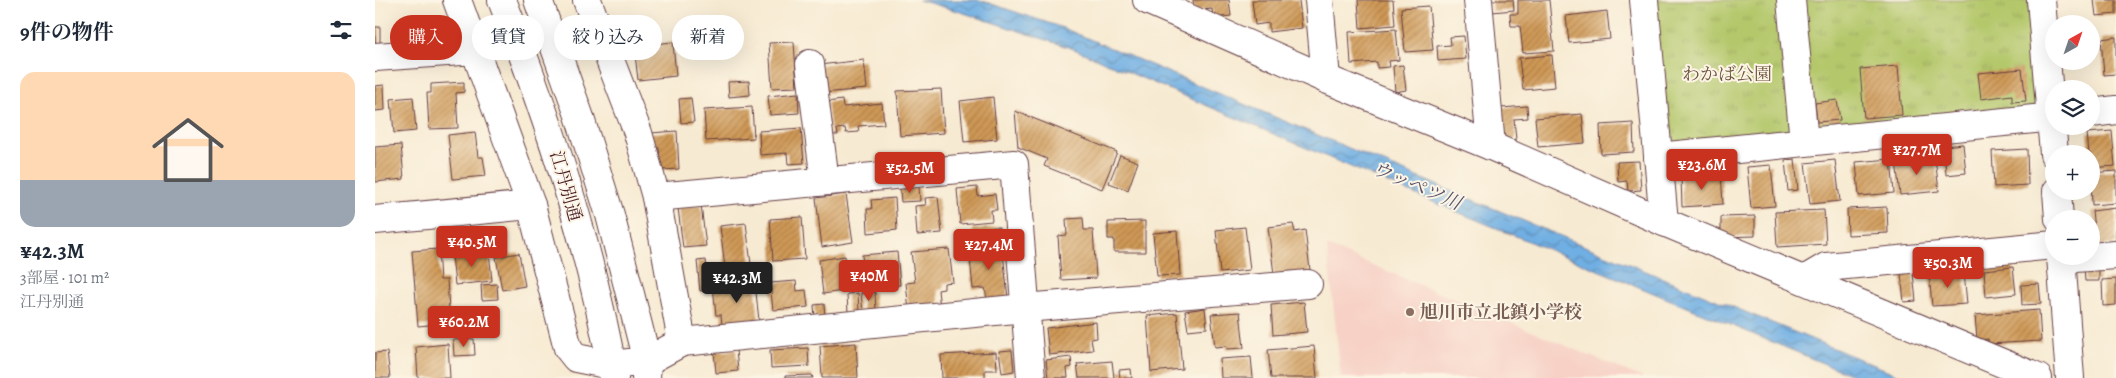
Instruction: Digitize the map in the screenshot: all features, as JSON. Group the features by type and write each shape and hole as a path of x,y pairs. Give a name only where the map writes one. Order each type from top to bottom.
{"street":[{"path":"1319,0 1326,79"},
{"path":"1478,0 1491,146"},
{"path":"1644,0 1663,222"},
{"path":"1796,0 1804,142"},
{"path":"2041,0 2049,80"},
{"name":"江丹別通","path":"502,1 551,134 588,263 612,372"},
{"path":"1153,1 1326,79 1491,146 1663,222 2038,378"},
{"name":"江丹別通","path":"540,4 579,114 607,206 646,370"},
{"path":"459,6 472,40"},
{"path":"591,9 638,133 656,197 682,342"},
{"path":"375,57 472,50"},
{"path":"480,60 531,205 568,348 576,358 612,372 646,370 682,342 1025,308 1308,284"},
{"path":"810,64 825,181"},
{"path":"2100,112 2116,110"},
{"path":"1658,157 2045,118"},
{"path":"656,197 1014,164 1031,378"},
{"path":"375,220 531,205"},
{"path":"1804,280 1826,266 2045,255"},
{"path":"2100,255 2116,255"},
{"path":"2060,265 2069,378"}],"shaded area":[{"name":"旭川市立北鎮小学校","path":"1327,246 1643,378 1341,378"}],"green space":[{"name":"わかば公園","path":"1644,0 2041,0 2045,43 2045,70 2048,70 2049,80 2045,80 2045,118 1658,157"}],"water":[{"name":"ウッペツ川","path":"919,0 980,0 1063,28 1446,189 1906,378 1859,378 1419,196 1074,49"}],"building":[{"path":"1193,0 1229,0 1231,16 1213,18 1212,9 1194,11"},
{"path":"1252,0 1299,0 1302,28 1269,32 1269,23 1255,25"},
{"path":"1358,0 1393,0 1395,25 1360,28"},
{"path":"1491,0 1513,0 1514,10 1492,12"},
{"path":"1518,0 1549,0 1554,51 1523,53 1520,26 1511,26 1510,14 1518,14"},
{"path":"2094,0 2116,0 2116,14 2096,15"},
{"path":"1429,6 1433,50 1405,52 1401,8"},
{"path":"1607,11 1610,39 1569,43 1566,16"},
{"path":"375,27 380,27 380,45 375,45"},
{"path":"1396,29 1399,60 1389,61 1390,67 1377,68 1377,62 1351,64 1349,32"},
{"path":"1464,36 1466,59 1438,61 1437,46 1451,45 1450,37"},
{"path":"2116,37 2116,74 2104,75 2101,39"},
{"path":"672,42 672,60 675,60 676,76 638,80 636,60 662,60 662,43"},
{"path":"794,42 797,87 772,88 769,43"},
{"path":"1552,55 1555,87 1523,90 1519,58"},
{"path":"864,60 867,89 822,93 819,65"},
{"path":"1403,65 1406,90 1395,92 1393,66"},
{"path":"1898,66 1902,115 1864,118 1860,69"},
{"path":"2022,69 2026,101 2012,102 2012,95 1981,99 1978,73"},
{"path":"749,81 750,95 729,97 728,82"},
{"path":"464,82 464,92 456,93 458,128 429,129 427,93 431,93 431,84"},
{"path":"384,85 385,110 375,111 375,86"},
{"path":"941,89 944,133 900,136 897,91"},
{"path":"798,93 799,113 770,115 768,96"},
{"path":"413,97 416,131 394,133 391,99"},
{"path":"993,97 997,139 964,142 960,101"},
{"path":"691,98 694,122 681,123 679,99"},
{"path":"842,100 843,107 882,103 884,124 858,126 859,132 846,133 845,128 837,129 838,135 831,135 827,102"},
{"path":"1837,100 1840,120 1817,122 1815,103"},
{"path":"1527,106 1528,118 1514,119 1516,139 1504,141 1501,108"},
{"path":"752,107 754,138 706,141 704,110"},
{"path":"1015,111 1117,152 1102,189 1044,166 1047,159 1018,147"},
{"path":"1582,114 1585,143 1538,147 1535,118"},
{"path":"1633,123 1634,152 1601,154 1600,125"},
{"path":"801,128 804,163 788,164 787,153 760,155 759,131"},
{"path":"677,131 679,169 661,170 659,148 652,148 651,133"},
{"path":"2112,131 2115,166 2100,167 2100,145 2088,145 2087,135 2100,135 2100,132"},
{"path":"475,132 478,157 483,157 486,176 453,179 448,135"},
{"path":"1963,144 1966,173 1946,175 1944,146"},
{"path":"401,145 404,179 375,182 375,147"},
{"path":"2027,149 2028,185 1994,187 1992,151"},
{"path":"1120,155 1138,162 1128,190 1109,183"},
{"path":"1935,158 1939,191 1900,195 1896,161"},
{"path":"1795,159 1798,190 1788,191 1785,160"},
{"path":"1891,159 1894,193 1859,196 1856,162"},
{"path":"1835,160 1840,201 1810,204 1805,163"},
{"path":"1639,161 1641,190 1628,191 1627,181 1618,182 1617,162"},
{"path":"1771,165 1775,206 1751,208 1747,167"},
{"path":"2116,171 2116,203 2092,205 2092,200 2100,200 2100,172"},
{"path":"1721,174 1723,204 1682,207 1681,177"},
{"path":"919,187 920,201 901,202 900,188"},
{"path":"977,187 978,196 995,194 997,210 991,210 992,221 960,224 957,189"},
{"path":"846,194 853,242 822,247 816,198"},
{"path":"938,197 942,233 917,235 915,206 926,205 925,198"},
{"path":"895,198 897,230 868,233 867,209 872,209 871,200"},
{"path":"701,205 706,246 683,248 678,208"},
{"path":"1887,207 1888,233 1848,235 1847,209"},
{"path":"2116,208 2116,244 2100,246 2100,210"},
{"path":"1824,210 1826,244 1777,247 1775,212"},
{"path":"1755,216 1755,236 1721,237 1721,217"},
{"path":"802,217 805,259 773,261 770,219"},
{"path":"1083,218 1084,230 1093,230 1096,278 1061,280 1058,236 1067,235 1066,219"},
{"path":"1145,221 1145,252 1114,252 1114,239 1108,239 1108,222"},
{"path":"746,223 752,273 726,276 720,226"},
{"path":"1293,224 1295,232 1305,230 1311,278 1275,282 1268,227"},
{"path":"999,227 1000,242 973,244 972,229"},
{"path":"1245,227 1250,270 1220,273 1216,230"},
{"path":"1177,231 1180,275 1157,276 1153,233"},
{"path":"1002,244 1008,298 987,300 985,288 973,289 969,247"},
{"path":"438,249 440,280 447,280 450,323 418,326 412,251"},
{"path":"949,249 953,282 944,283 944,289 938,290 940,308 909,311 906,283 915,282 911,252"},
{"path":"489,251 492,281 455,285 452,255"},
{"path":"897,252 900,285 865,288 862,255"},
{"path":"519,253 525,286 502,290 496,257"},
{"path":"845,256 849,290 823,294 819,260"},
{"path":"706,260 709,290 700,291 697,261"},
{"path":"2099,266 2099,281 2085,281 2084,267"},
{"path":"2013,267 2016,294 1986,297 1984,270"},
{"path":"1964,272 1967,304 1932,306 1929,274"},
{"path":"1913,273 1916,301 1904,302 1901,274"},
{"path":"2116,279 2116,305 2103,306 2102,280"},
{"path":"796,281 797,291 806,290 808,307 773,310 770,283"},
{"path":"755,283 759,321 722,325 721,315 716,315 713,287"},
{"path":"497,284 498,299 482,300 481,285"},
{"path":"2039,284 2041,304 2022,305 2021,285"},
{"path":"875,292 876,312 863,313 861,293"},
{"path":"858,293 859,312 848,313 847,294"},
{"path":"1304,302 1307,332 1273,335 1271,305"},
{"path":"824,304 825,317 815,318 814,305"},
{"path":"1205,308 1207,328 1188,330 1185,311"},
{"path":"2039,310 2041,341 1989,344 1988,339 1977,340 1975,315"},
{"path":"1240,312 1244,348 1227,349 1226,346 1215,347 1211,314"},
{"path":"1177,313 1182,369 1151,372 1147,316"},
{"path":"1096,322 1097,338 1091,339 1093,350 1049,355 1046,328"},
{"path":"474,339 475,355 454,356 453,340"},
{"path":"856,343 858,378 822,378 820,346"},
{"path":"448,344 450,378 418,378 416,347"},
{"path":"1314,346 1317,378 1271,378 1268,350"},
{"path":"808,348 809,366 771,368 770,350"},
{"path":"736,350 738,371 716,373 714,352"},
{"path":"1012,350 1014,371 1002,373 999,351"},
{"path":"387,352 390,378 375,378 375,353"},
{"path":"996,352 997,370 985,370 985,378 942,378 941,355"},
{"path":"1071,357 1072,367 1067,368 1068,378 1048,378 1046,360"},
{"path":"1251,357 1253,378 1221,378 1220,359"},
{"path":"1112,361 1114,378 1079,378 1077,364"},
{"path":"1131,369 1132,378 1120,378 1119,370"},
{"path":"812,375 813,378 785,378 785,376"}],"place":[{"name":"旭川市立北鎮小学校","path":"1410,312"}]}
